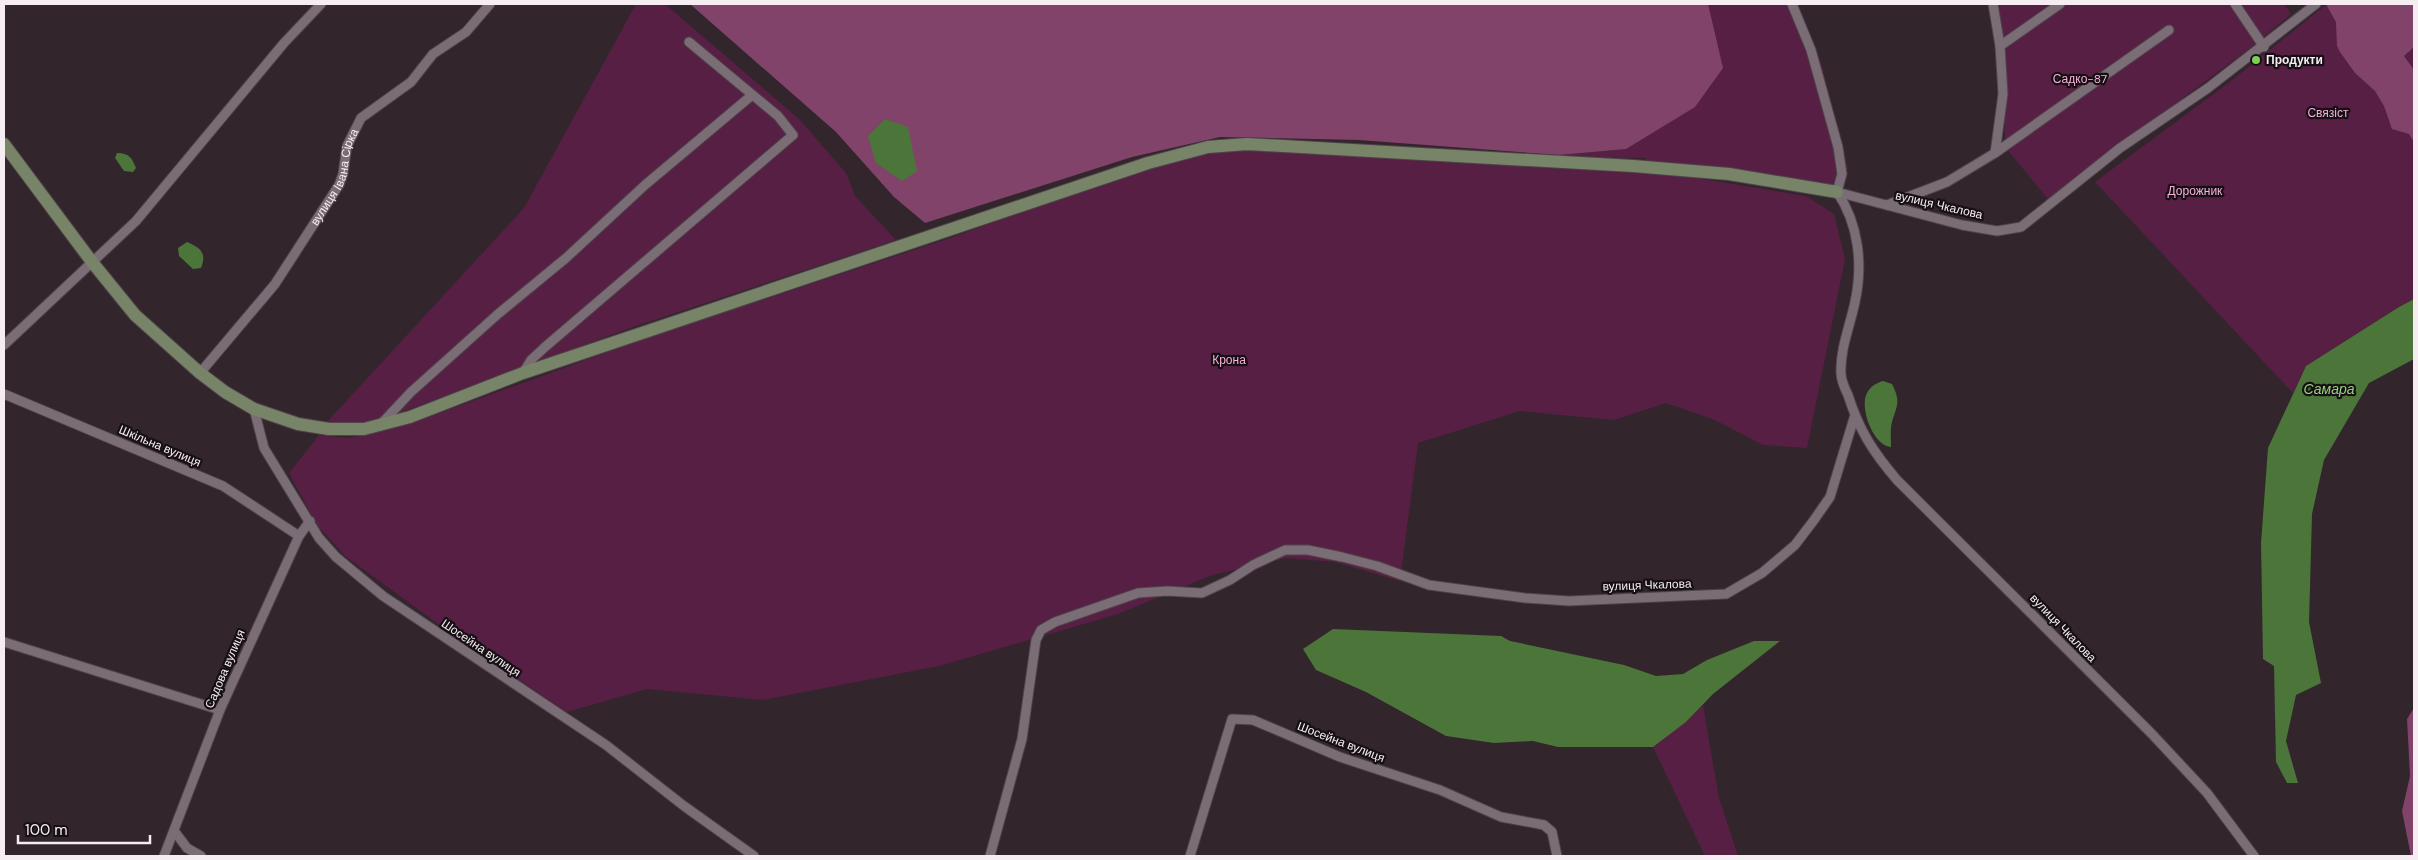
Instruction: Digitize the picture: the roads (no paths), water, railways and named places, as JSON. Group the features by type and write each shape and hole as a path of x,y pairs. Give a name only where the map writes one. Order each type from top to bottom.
{"street":[{"path":"4,345 136,221 284,43 321,4"},
{"name":"вулиця Івана Сірка","path":"200,373 275,284 339,185 343,174 347,146 361,118 411,82 433,54 466,32 490,4"},
{"path":"4,144 92,262 135,314 200,373 225,392 254,409 298,424 329,429 364,429 410,417 523,373 1148,162 1208,147 1248,144 1633,166 1729,174 1837,192 1842,174 1838,147 1811,50 1792,4"},
{"path":"1994,4 2000,46 2003,94 1995,153"},
{"path":"2000,46 2060,4"},
{"path":"2235,4 2264,47"},
{"name":"вулиця Чкалова","path":"1837,192 1988,229 1997,230 2021,227 2120,148 2264,47 2316,4"},
{"path":"1886,205 1947,182 1995,153 2169,30"},
{"path":"523,373 530,360 793,135 778,116 757,98 751,96 689,42"},
{"path":"379,425 411,392 498,314 566,258 645,185 751,96"},
{"name":"вулиця Чкалова","path":"1837,192 1847,208 1855,228 1859,265 1856,302 1844,340 1841,375 1854,418 1874,452 1897,480 2150,732 2207,793 2254,856"},
{"name":"Шкільна вулиця","path":"4,394 223,486 299,536"},
{"name":"Шосейна вулиця","path":"254,409 264,448 319,538 336,557 383,596 606,745 684,806 754,856"},
{"name":"вулиця Чкалова","path":"990,856 1022,739 1036,640 1041,630 1055,622 1138,593 1167,591 1202,593 1285,550 1308,550 1342,557 1429,585 1525,598 1569,601 1726,594 1762,573 1795,545 1814,520 1830,497 1854,418"},
{"name":"Садова вулиця","path":"164,856 175,832 220,710 299,536 310,521"},
{"path":"4,642 220,710"},
{"name":"Шосейна вулиця","path":"1190,856 1232,719 1240,718 1253,720 1340,757 1440,790 1501,817 1544,825 1552,832 1557,856"},
{"path":"175,832 187,848 201,856"}],"water":[{"path":"885,119 908,127 917,171 902,181 876,163 868,136"},
{"path":"117,153 127,155 131,159 136,168 133,172 124,171 115,158"},
{"path":"187,242 196,246 202,252 203,263 201,268 193,269 179,256 178,248"},
{"name":"Самара","path":"2414,299 2414,359 2369,383 2324,460 2312,514 2309,622 2321,683 2296,695 2286,741 2298,783 2287,783 2276,762 2274,666 2263,659 2261,543 2268,448 2306,366"},
{"path":"1883,381 1892,384 1897,399 1897,407 1891,425 1891,447 1884,445 1873,433 1866,416 1865,399 1867,393"},
{"path":"1333,629 1501,636 1510,641 1624,665 1656,676 1683,674 1707,660 1754,641 1780,641 1713,694 1686,722 1653,747 1558,747 1533,741 1494,743 1446,736 1366,692 1316,670 1303,649"}],"place":[{"name":"Продукти","path":"2256,60"}],"park label":[{"name":"Садко-87","path":"2080,79"},
{"name":"Связіст","path":"2328,113"},
{"name":"Дорожник","path":"2195,191"},
{"name":"Крона","path":"1229,360"}]}
